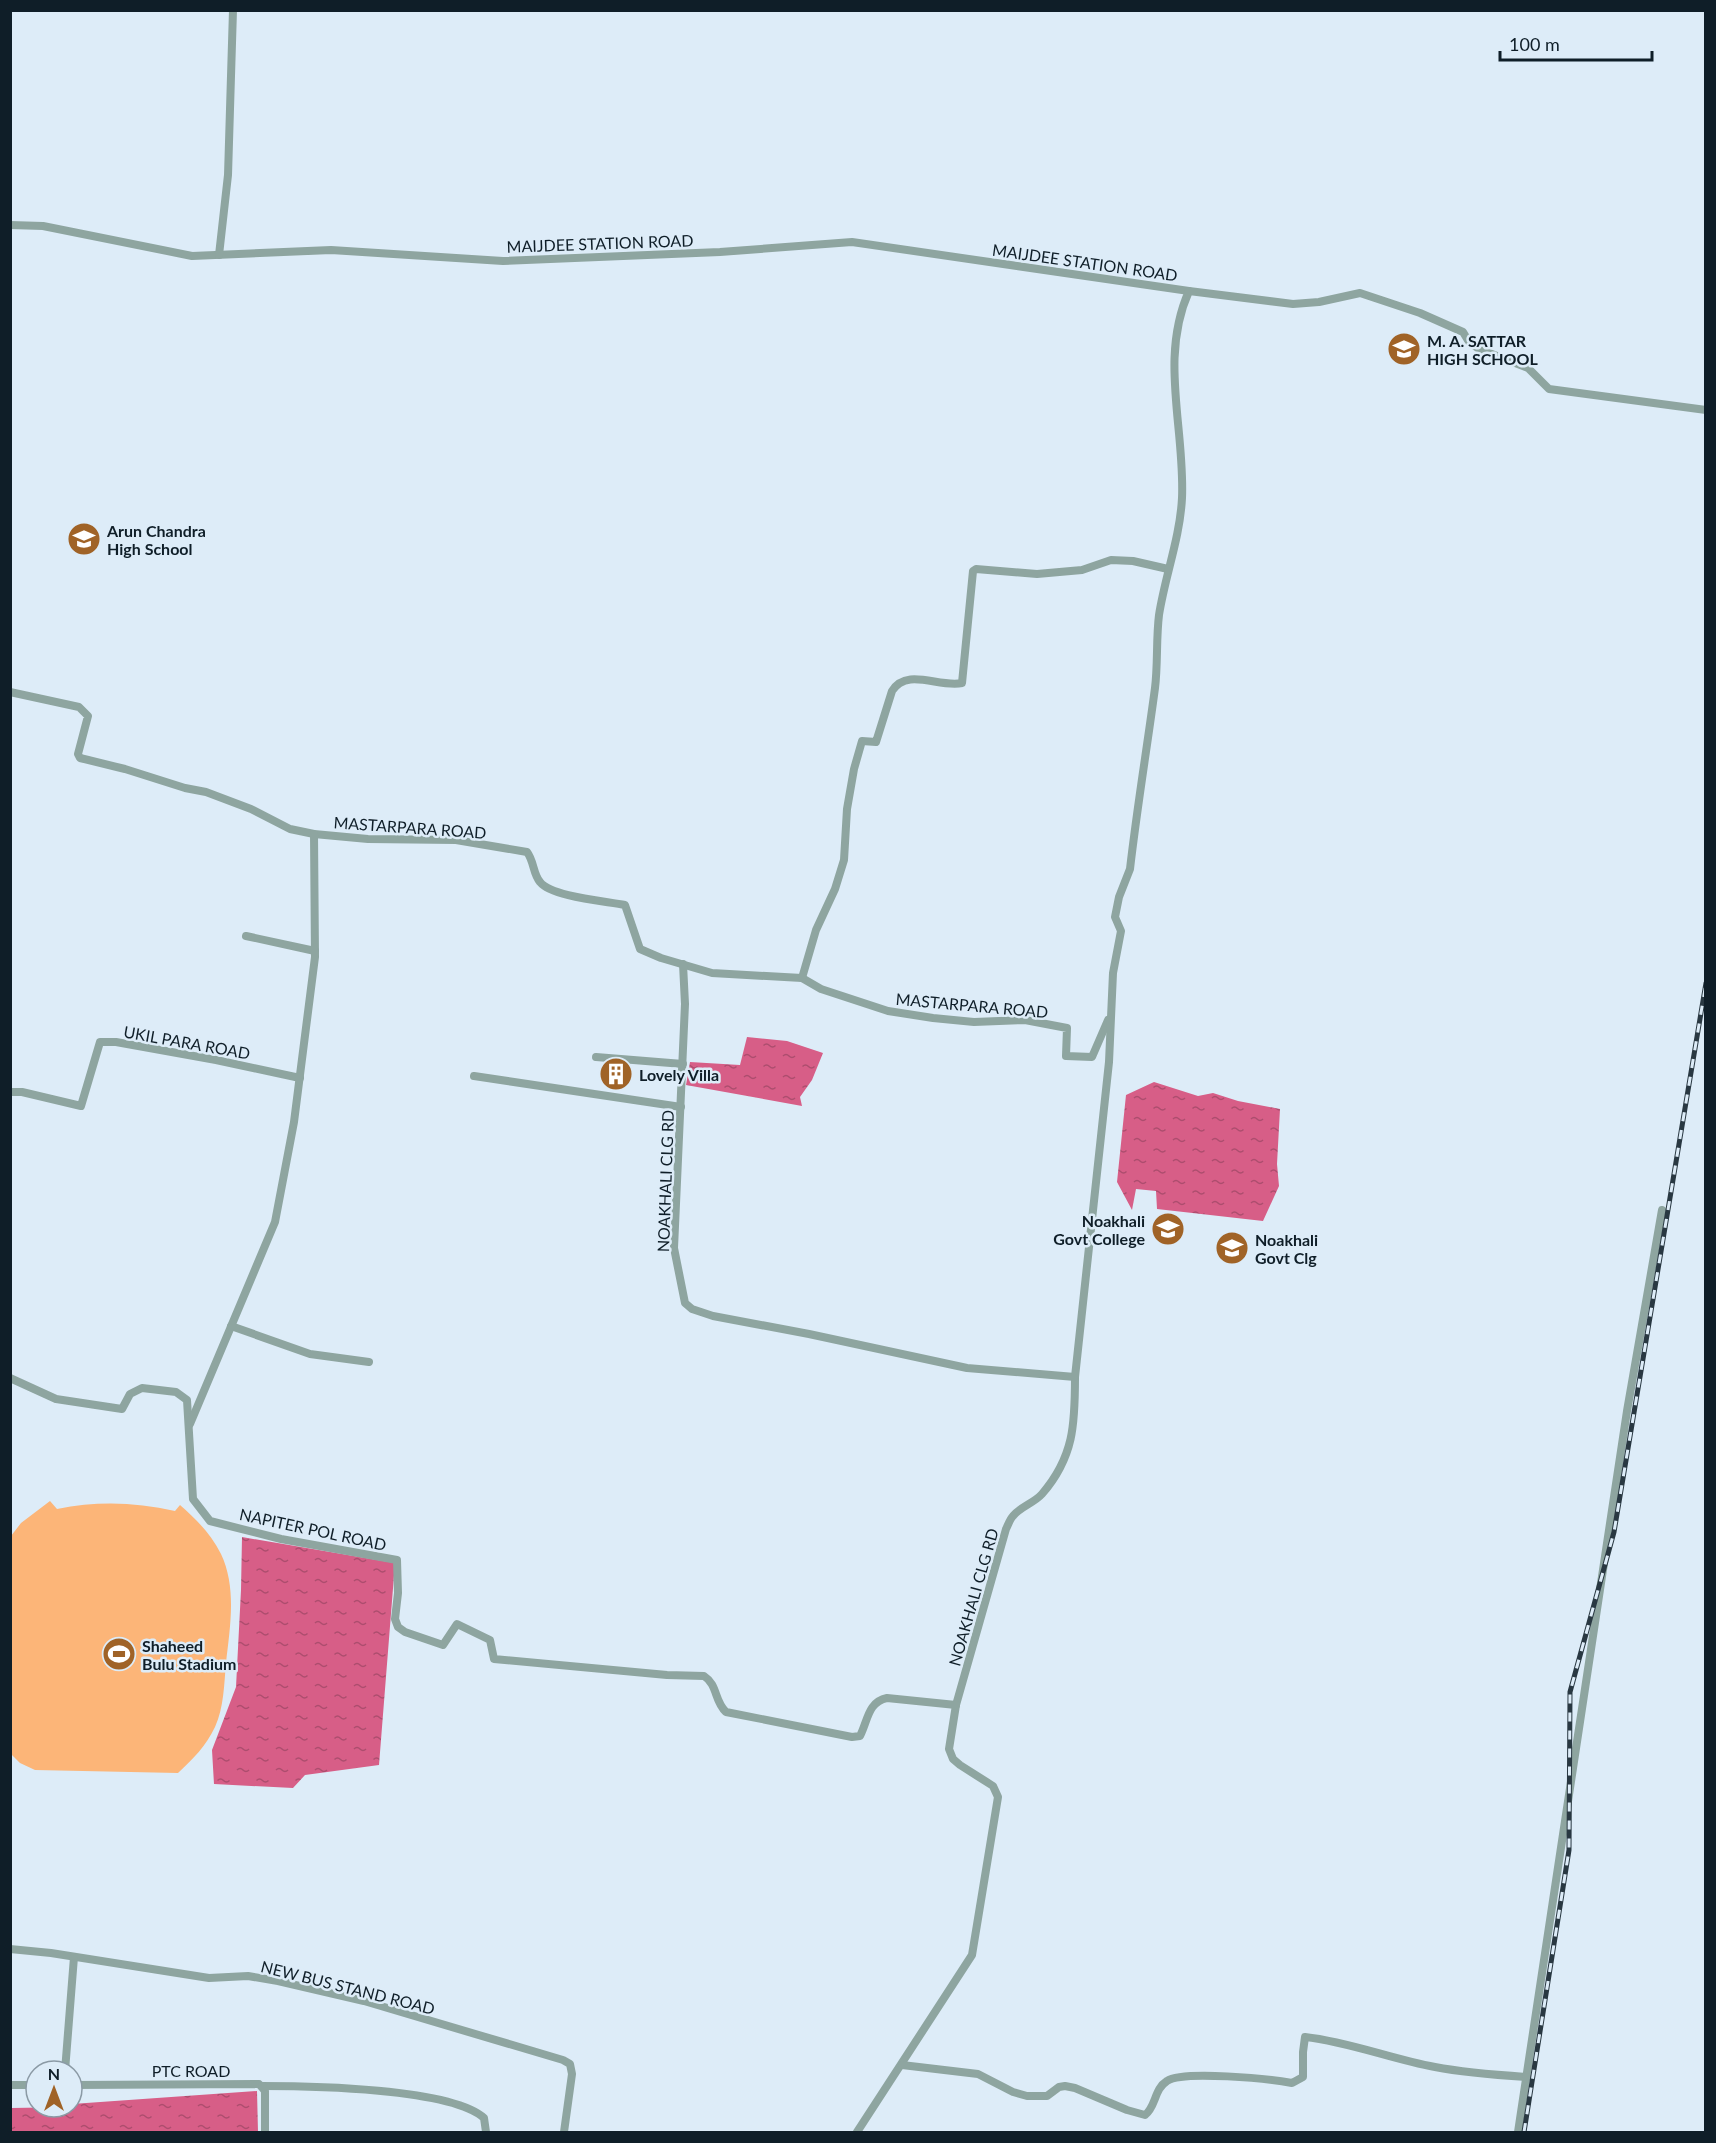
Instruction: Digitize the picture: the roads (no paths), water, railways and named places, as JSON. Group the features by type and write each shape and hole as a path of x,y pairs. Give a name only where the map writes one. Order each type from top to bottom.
{"street":[{"path":"219,255 228,175 233,10"},
{"name":"MAIJDEE STATION ROAD","path":"10,225 43,226 192,256 331,250 503,261 720,252 852,242 1293,304 1319,302 1360,293 1420,313 1463,332 1469,342 1479,349 1528,368 1549,389 1706,410"},
{"path":"1075,1377 1109,1062 1113,973 1121,931 1115,917 1119,897 1130,869 1155,687 1159,615 1182,496 1174,391 1176,335 1183,304 1189,291"},
{"path":"802,978 816,930 836,889 844,860 847,809 862,741 876,742 896,684 911,679 962,683 973,571 976,569 1037,574 1082,570 1110,560 1133,561 1168,569"},
{"name":"MASTARPARA ROAD","path":"10,692 79,707 85,711 88,716 78,754 80,758 206,792 252,809 290,828 314,834 368,839 456,840 527,852 542,885 568,895 625,905 640,949 712,973 802,978 820,989 888,1011 933,1018 974,1022 1025,1020 1067,1028 1066,1056 1092,1057 1110,1013"},
{"path":"189,1426 275,1222 294,1122 315,951 314,834"},
{"path":"246,936 315,951"},
{"name":"NOAKHALI CLG RD","path":"683,964 685,1005 674,1248 685,1303 692,1309 713,1316 967,1368 1075,1377 1072,1436 1065,1462 1041,1496 1013,1516 1006,1528 956,1705 950,1749 953,1759 993,1786 998,1797 972,1955 857,2133"},
{"name":"UKIL PARA ROAD","path":"10,1092 22,1092 81,1106 100,1042 116,1042 300,1078"},
{"path":"596,1057 682,1064"},
{"path":"474,1076 681,1107"},
{"path":"1518,2133 1627,1411 1662,1210"},
{"path":"231,1326 310,1354 369,1362"},
{"name":"NAPITER POL ROAD","path":"10,1378 56,1399 122,1409 130,1394 142,1388 176,1392 187,1400 193,1499 210,1521 281,1539 397,1560 399,1593 395,1619 405,1632 443,1645 457,1623 490,1640 494,1659 667,1675 704,1676 712,1684 719,1706 726,1712 852,1737 860,1736 872,1706 879,1700 888,1698 956,1705"},
{"name":"NEW BUS STAND ROAD","path":"10,1949 209,1978 248,1976 278,1981 364,2001 563,2060 570,2064 572,2074 564,2133"},
{"path":"66,2059 74,1957"},
{"path":"902,2065 978,2074 1027,2096 1047,2096 1059,2087 1065,2086 1075,2088 1127,2110 1145,2115 1149,2112 1159,2087 1172,2077 1205,2076 1292,2083 1297,2081 1303,2077 1305,2037 1332,2040 1434,2067 1475,2074 1527,2077"},
{"name":"PTC ROAD","path":"84,2085 257,2083 262,2086 331,2086 432,2098 477,2111 484,2118 486,2133"},
{"path":"262,2086 265,2091 265,2133"}],"water":[{"path":"747,1037 787,1041 823,1053 812,1080 800,1097 802,1106 686,1085 690,1062 740,1065"},
{"path":"1154,1082 1198,1096 1213,1093 1238,1101 1280,1109 1277,1164 1279,1186 1263,1221 1157,1209 1156,1191 1136,1189 1132,1210 1117,1182 1126,1095"},
{"path":"242,1537 395,1563 379,1765 305,1775 293,1788 214,1784 212,1750 236,1687"},
{"path":"257,2091 258,2132 11,2132 11,2108 24,2108 24,2119 84,2119 84,2103"}],"railway":[{"path":"1524,2132 1569,1850 1570,1692 1614,1532 1706,983"}],"place":[{"name":"M. A. SATTAR HIGH SCHOOL","path":"1404,349"},
{"name":"Arun Chandra High School","path":"84,539"},
{"name":"Lovely Villa","path":"616,1074"},
{"name":"Noakhali Govt College","path":"1168,1229"},
{"name":"Noakhali Govt Clg","path":"1232,1248"},
{"name":"Shaheed Bulu Stadium","path":"119,1654"}]}
